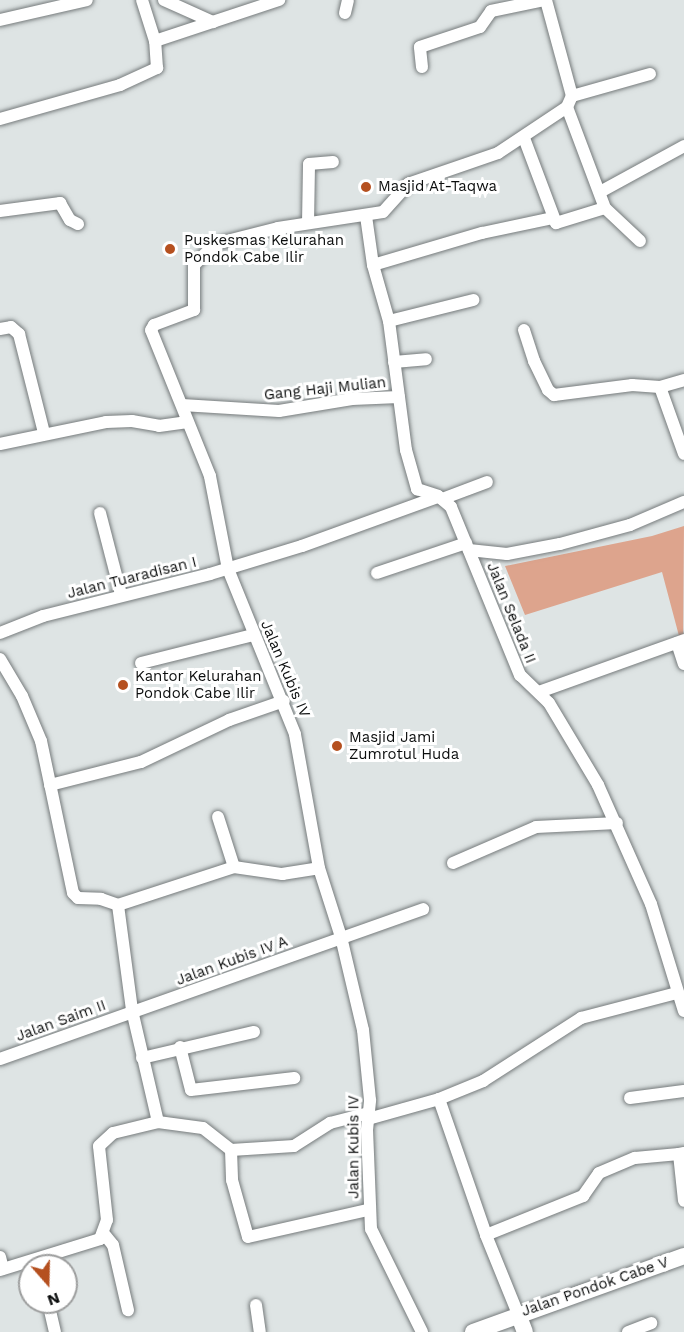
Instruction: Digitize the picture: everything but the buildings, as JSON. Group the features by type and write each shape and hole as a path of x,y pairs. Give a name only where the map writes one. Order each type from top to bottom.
{"street":[{"path":"0,20 87,0"},
{"path":"0,119 147,75 157,68 155,41 142,0"},
{"path":"164,0 213,22"},
{"path":"155,41 279,0"},
{"path":"345,13 348,0"},
{"path":"422,67 420,47 480,27 491,11 545,0 569,102 605,208 640,241"},
{"path":"366,216 383,212 408,184 480,160 524,138 569,102 650,74"},
{"path":"524,138 555,221"},
{"path":"600,192 684,146"},
{"path":"308,223 309,164 333,162"},
{"path":"0,211 60,203 70,220 78,224"},
{"path":"374,266 482,233 555,221 605,208"},
{"name":"Jalan Kubis IV","path":"366,216 308,223 223,241 197,259 193,272 197,306 189,313 154,325 150,330 210,476 228,569 253,635 284,701 302,766 319,867 341,937 363,1030 368,1116 369,1210 379,1252 422,1332"},
{"name":"Jalan Selada II","path":"366,216 374,266 389,321 399,397 417,489 440,498 451,507 520,675 539,692 574,743 617,823 651,904 684,1011"},
{"path":"389,321 473,300"},
{"path":"0,328 11,327 19,334 44,433"},
{"path":"525,330 534,361 554,395 632,385 660,387 684,380"},
{"path":"394,362 426,359"},
{"path":"660,387 684,454"},
{"name":"Gang Haji Mulian","path":"182,405 279,411 352,399 399,397"},
{"path":"0,444 44,433 106,422 132,421 159,426 188,422"},
{"name":"Jalan Tuaradisan I","path":"0,633 43,616 121,594 228,569 487,482"},
{"path":"377,573 468,546 507,554 560,544 630,525 684,502"},
{"path":"100,513 121,594"},
{"path":"141,663 253,635"},
{"path":"539,692 680,642 684,664"},
{"path":"0,659 34,722 73,893 78,898 101,899 118,905 234,867 282,874 319,867"},
{"path":"50,785 118,770 229,720 284,701"},
{"path":"218,817 234,867"},
{"path":"453,863 536,827 617,823"},
{"path":"118,905 132,1010 158,1122"},
{"name":"Jalan Kubis IV A","path":"132,1010 237,977 341,937 423,909"},
{"path":"128,1310 113,1245 104,1234 107,1203 99,1146 113,1133 158,1122 203,1128 231,1150 294,1146 330,1123 439,1100 494,1076 581,1018 677,993"},
{"name":"Jalan Saim II","path":"0,1059 132,1010"},
{"path":"142,1058 180,1047 254,1032"},
{"path":"180,1047 191,1090 294,1078"},
{"path":"630,1098 684,1091"},
{"path":"439,1100 486,1235 525,1332"},
{"path":"231,1150 232,1180 248,1236 369,1210"},
{"path":"486,1235 582,1196 599,1173 635,1158 681,1153 684,1201"},
{"path":"62,1254 94,1242 104,1234"},
{"name":"Jalan Pondok Cabe V","path":"473,1332 684,1256"},
{"path":"1,1265 18,1264"},
{"path":"256,1305 260,1332"},
{"path":"51,1314 55,1332"},
{"path":"628,1332 651,1323"}],"shaded area":[{"path":"684,526 683,651 662,572 525,615 505,566 652,536"}],"place":[{"name":"Masjid At-Taqwa","path":"366,187"},
{"name":"Puskesmas Kelurahan Pondok Cabe Ilir","path":"170,249"},
{"name":"Kantor Kelurahan Pondok Cabe Ilir","path":"123,685"},
{"name":"Masjid Jami Zumrotul Huda","path":"337,746"}]}
